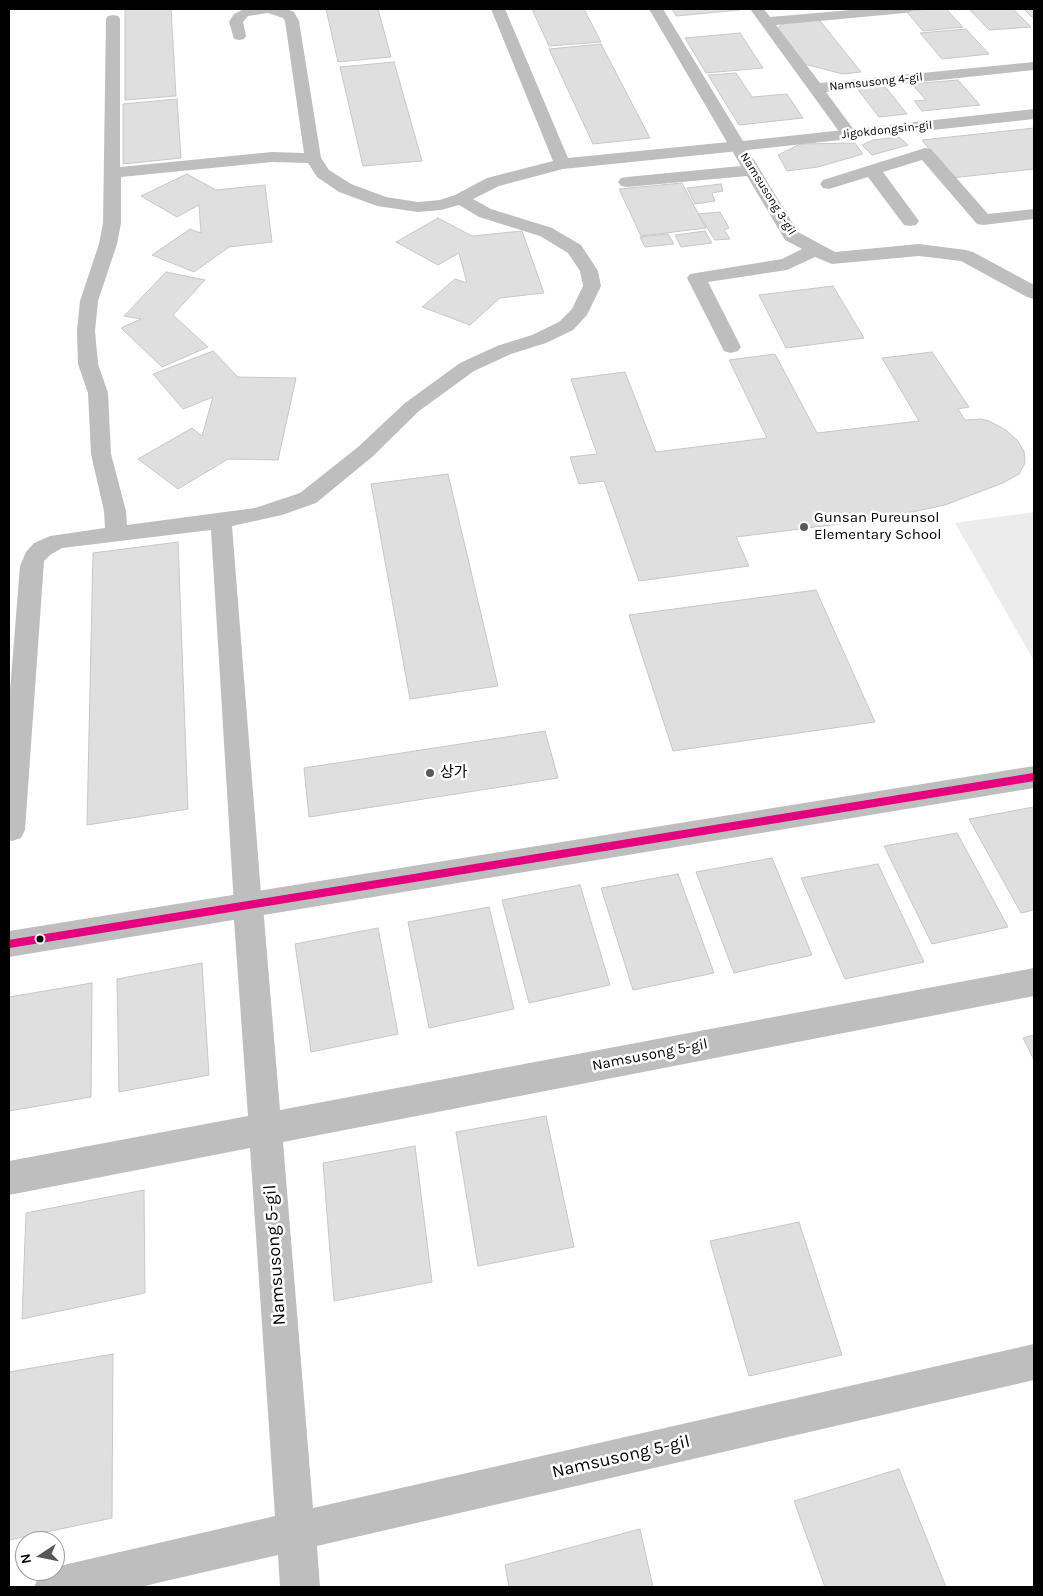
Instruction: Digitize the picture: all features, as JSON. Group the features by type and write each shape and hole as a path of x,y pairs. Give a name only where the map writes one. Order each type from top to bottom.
{"street":[{"name":"Namsusong 3-gil","path":"656,9 792,236 832,258 919,250 966,256 1034,293"},
{"name":"Jigokdongsin-gil","path":"739,146 1034,114"},
{"path":"829,184 925,153 983,220 1034,214"},
{"path":"627,182 753,170"},
{"path":"872,170 910,221"},
{"path":"731,347 697,278 787,264 816,249"},
{"path":"9,944 1034,777"},
{"name":"Namsusong 5-gil","path":"248,906 300,1587"},
{"name":"Namsusong 5-gil","path":"9,1178 1034,982"},
{"name":"Namsusong 5-gil","path":"54,1587 1034,1362"}],"lane":[{"path":"498,9 562,164"},
{"name":"Namsusong 4-gil","path":"757,9 816,88 1034,66"},
{"path":"766,22 905,9"},
{"path":"239,36 236,22 244,13 268,10 280,11 289,15 292,21 313,158 323,173 345,188 383,202 418,207 441,205 461,199 493,182 562,164 739,146"},
{"path":"113,19 111,230 89,301 86,331 88,364 98,393 101,454 115,511 116,534"},
{"path":"816,88 850,134"},
{"path":"112,173 272,157 313,158"},
{"path":"12,830 31,566 34,558 42,549 58,541 221,522 255,516 308,498 365,452 412,407 467,367 504,350 539,339 566,326 580,312 592,286 589,271 575,249 546,232 486,212 461,199"},
{"path":"221,522 248,906"}],"shaded area":[{"path":"1034,512 1034,661 955,523"}],"building":[{"path":"125,9 171,9 176,96 125,100"},
{"path":"326,9 378,9 391,57 338,62"},
{"path":"532,9 584,9 601,42 549,46"},
{"path":"672,9 739,9 740,10 676,16"},
{"path":"946,9 963,27 923,31 906,11"},
{"path":"969,9 1013,9 1031,27 989,30"},
{"path":"1024,9 1034,9 1034,19"},
{"path":"817,17 861,72 843,74 804,64 777,28 789,20"},
{"path":"966,29 989,54 942,59 920,33"},
{"path":"740,33 763,68 706,73 685,38"},
{"path":"601,44 650,138 593,144 549,49"},
{"path":"394,62 422,161 363,166 340,67"},
{"path":"736,73 752,97 787,94 803,118 739,125 708,75"},
{"path":"958,80 980,105 922,111 914,101 926,100 912,84"},
{"path":"883,84 907,114 879,117 856,87"},
{"path":"177,99 181,158 123,164 123,104"},
{"path":"1034,128 1034,169 951,178 922,140"},
{"path":"899,137 908,145 872,155 862,145 873,140"},
{"path":"855,143 863,154 818,167 787,171 778,155 800,144"},
{"path":"187,174 216,190 265,185 272,242 229,247 194,272 152,255 190,229 201,233 199,205 177,217 141,196"},
{"path":"682,183 706,228 641,236 619,189"},
{"path":"721,184 723,191 712,193 715,201 695,204 687,188"},
{"path":"720,212 729,228 724,230 730,239 715,240 698,214"},
{"path":"438,218 472,236 522,231 544,293 500,298 470,325 422,307 455,279 467,283 459,253 438,265 396,242"},
{"path":"705,231 712,243 681,247 675,235"},
{"path":"668,234 674,244 645,247 640,237"},
{"path":"166,272 205,280 173,315 208,347 162,367 121,328 141,319 124,316"},
{"path":"833,286 864,338 786,348 759,295"},
{"path":"213,351 238,377 296,378 278,460 228,459 178,489 138,459 192,428 202,436 213,397 183,409 153,374"},
{"path":"932,352 969,407 958,409 965,420 981,419 989,421 1006,430 1017,440 1024,451 1025,463 1019,474 1003,483 945,505 848,523 736,537 749,566 639,581 604,481 579,484 570,457 597,454 571,379 625,372 656,452 767,438 729,360 775,354 817,433 919,421 882,358"},
{"path":"448,474 498,686 410,699 371,484"},
{"path":"178,542 188,809 87,825 93,553"},
{"path":"816,590 875,722 673,751 629,615"},
{"name":"상가","path":"545,731 558,778 309,817 304,768"},
{"path":"1034,807 1034,910 1021,913 969,819"},
{"path":"957,833 1008,927 932,944 884,846"},
{"path":"772,858 812,955 734,973 696,872"},
{"path":"878,864 924,962 845,979 801,878"},
{"path":"678,874 714,973 633,990 601,888"},
{"path":"580,885 610,985 529,1003 502,900"},
{"path":"489,907 514,1009 429,1028 408,922"},
{"path":"378,928 398,1034 311,1052 295,944"},
{"path":"202,963 209,1075 119,1092 117,979"},
{"path":"92,983 91,1097 9,1111 9,997"},
{"path":"1034,1035 1034,1060 1023,1038"},
{"path":"546,1116 574,1247 478,1266 456,1132"},
{"path":"415,1146 432,1282 334,1301 323,1163"},
{"path":"144,1190 145,1293 22,1319 26,1213"},
{"path":"799,1222 842,1355 749,1376 710,1241"},
{"path":"113,1354 112,1518 51,1531 15,1531 15,1539 9,1540 9,1372"},
{"path":"899,1469 946,1587 825,1587 794,1501"},
{"path":"640,1529 653,1587 509,1587 505,1565"}],"transit line":[{"path":"9,944 1034,777"}],"place":[{"name":"Gunsan Pureunsol Elementary School","path":"804,527"},
{"name":"상가","path":"430,773"}]}
